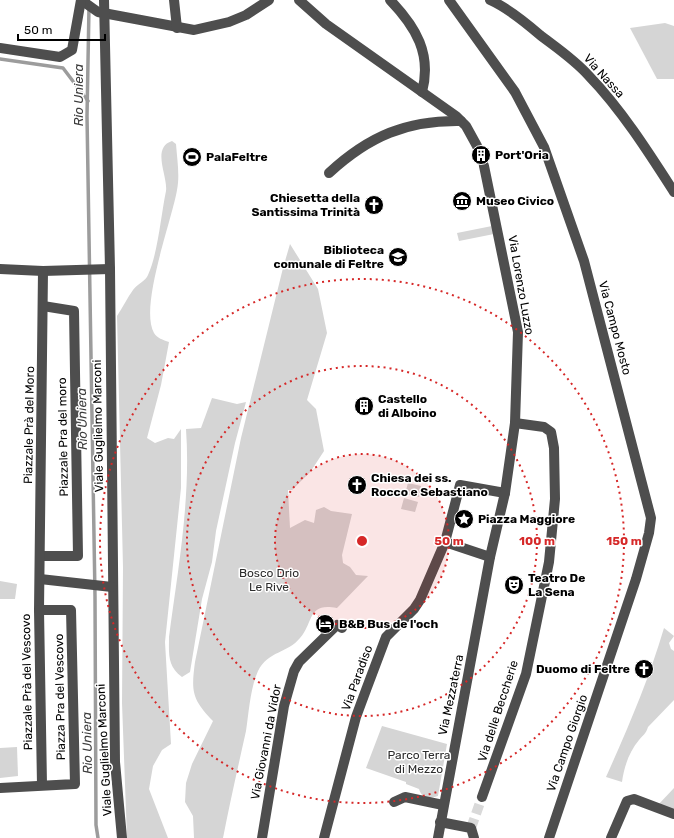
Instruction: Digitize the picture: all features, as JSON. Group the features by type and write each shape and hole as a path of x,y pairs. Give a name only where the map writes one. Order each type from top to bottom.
{"street":[{"path":"0,48 60,57 67,55 72,50 81,0 101,12 177,28 194,30 229,22 246,15 269,0"},
{"name":"Viale Guglielmo Marconi","path":"104,0 101,12 110,269 107,587 115,762 122,838"},
{"path":"174,0 177,28"},
{"path":"299,0 326,24 422,92 461,122 474,138 477,146"},
{"path":"390,0 414,28 420,45 426,67 422,92"},
{"name":"Via Campo Mosto","path":"449,0 515,92 544,147 584,261 651,518"},
{"name":"Via Nassa","path":"490,0 500,5 534,30 590,76 609,100 674,192"},
{"path":"329,173 347,156 380,136 410,125 429,122 461,122"},
{"name":"Via Lorenzo Luzzo","path":"484,166 518,332 515,423 505,493"},
{"path":"0,269 110,269"},
{"name":"Piazzale Prà del Moro","path":"40,579 43,306 42,270"},
{"name":"Piazzale Pra del moro","path":"40,556 78,556 74,310 43,306"},
{"name":"Via delle Beccherie","path":"482,797 526,674 549,562 555,499 552,436 548,429 544,427 515,423"},
{"name":"Via Paradiso","path":"324,838 356,717 386,637 414,609 420,600 446,542 460,485 505,493"},
{"path":"446,542 490,556 505,493"},
{"name":"Via Campo Giorgio","path":"548,838 636,579 649,533 651,518"},
{"name":"Via Mezzaterra","path":"438,838 443,805 472,661 490,556"},
{"path":"40,579 107,587"},
{"name":"Piazzale Prà del Vescovo","path":"40,579 39,610 42,785"},
{"name":"Piazza Pra del Vescovo","path":"39,610 71,610 75,784 42,785"},
{"name":"Via Giovanni da Vidor","path":"262,838 283,713 294,671 299,662 337,625 342,628"},
{"path":"0,788 42,785"},
{"path":"394,802 405,797 443,805"},
{"path":"611,838 627,801 630,799 634,798 674,814"},
{"path":"440,822 471,828 474,838"}],"green space":[{"path":"665,23 674,26 674,79 657,79 630,28"},
{"path":"172,141 176,144 178,185 153,284 150,321 155,335 162,340 169,342 161,385 147,438 155,443 168,438 174,439 181,429 181,488 165,642 171,744 162,750 153,766 149,789 168,838 127,838 122,703 123,567 117,316 133,290 147,277 151,266 157,245 166,191 161,156 162,150"},
{"path":"492,226 494,234 459,241 457,233"},
{"name":"Bosco Drio Le Rive","path":"290,244 318,289 327,333 307,400 316,409 324,451 311,471 292,490 288,490 290,528 305,520 314,523 316,510 324,507 331,511 352,514 342,555 343,563 350,567 356,575 368,576 337,608 327,607 316,611 312,615 304,632 295,643 262,664 253,685 246,731 223,838 194,838 193,816 185,802 186,783 192,764 213,721 197,701 193,688 195,662 241,438"},
{"path":"212,398 237,404 246,402 235,443 216,531 212,562 202,599 190,672 182,677 177,673 171,664 169,654 169,637 183,533 187,481 186,429 201,428"},
{"path":"408,483 421,486 419,497 405,494"},
{"path":"404,498 418,502 415,512 401,509"},
{"path":"0,581 17,584 15,599 0,599"},
{"path":"664,628 674,636 669,643 671,649 674,651 674,700 648,727 635,745 624,771 622,782 606,777 638,703"},
{"name":"Parco Terra di Mezzo","path":"382,726 447,744 438,796 432,798 426,797 422,795 419,789 406,784 406,782 366,768"},
{"path":"17,747 18,776 0,778 0,748"},
{"path":"674,788 674,811 658,805"}],"waterway":[{"name":"Rio Uniera","path":"89,7 87,116 95,596 96,825 98,838"},
{"path":"0,59 63,68 88,101"}],"tunnel":[{"path":"477,146 484,166"},
{"path":"471,828 482,797"}],"place":[{"name":"Port'Oria","path":"481,155"},
{"name":"PalaFeltre","path":"192,157"},
{"name":"Museo Civico","path":"462,201"},
{"name":"Chiesetta della Santissima Trinità","path":"374,205"},
{"name":"Biblioteca comunale di Feltre","path":"398,257"},
{"name":"Castello di Alboino","path":"364,406"},
{"name":"Chiesa dei ss. Rocco e Sebastiano","path":"357,485"},
{"name":"Piazza Maggiore","path":"464,519"},
{"name":"Teatro De La Sena","path":"514,585"},
{"name":"B&B Bus de l'och","path":"325,624"},
{"name":"Duomo di Feltre","path":"644,669"}]}
